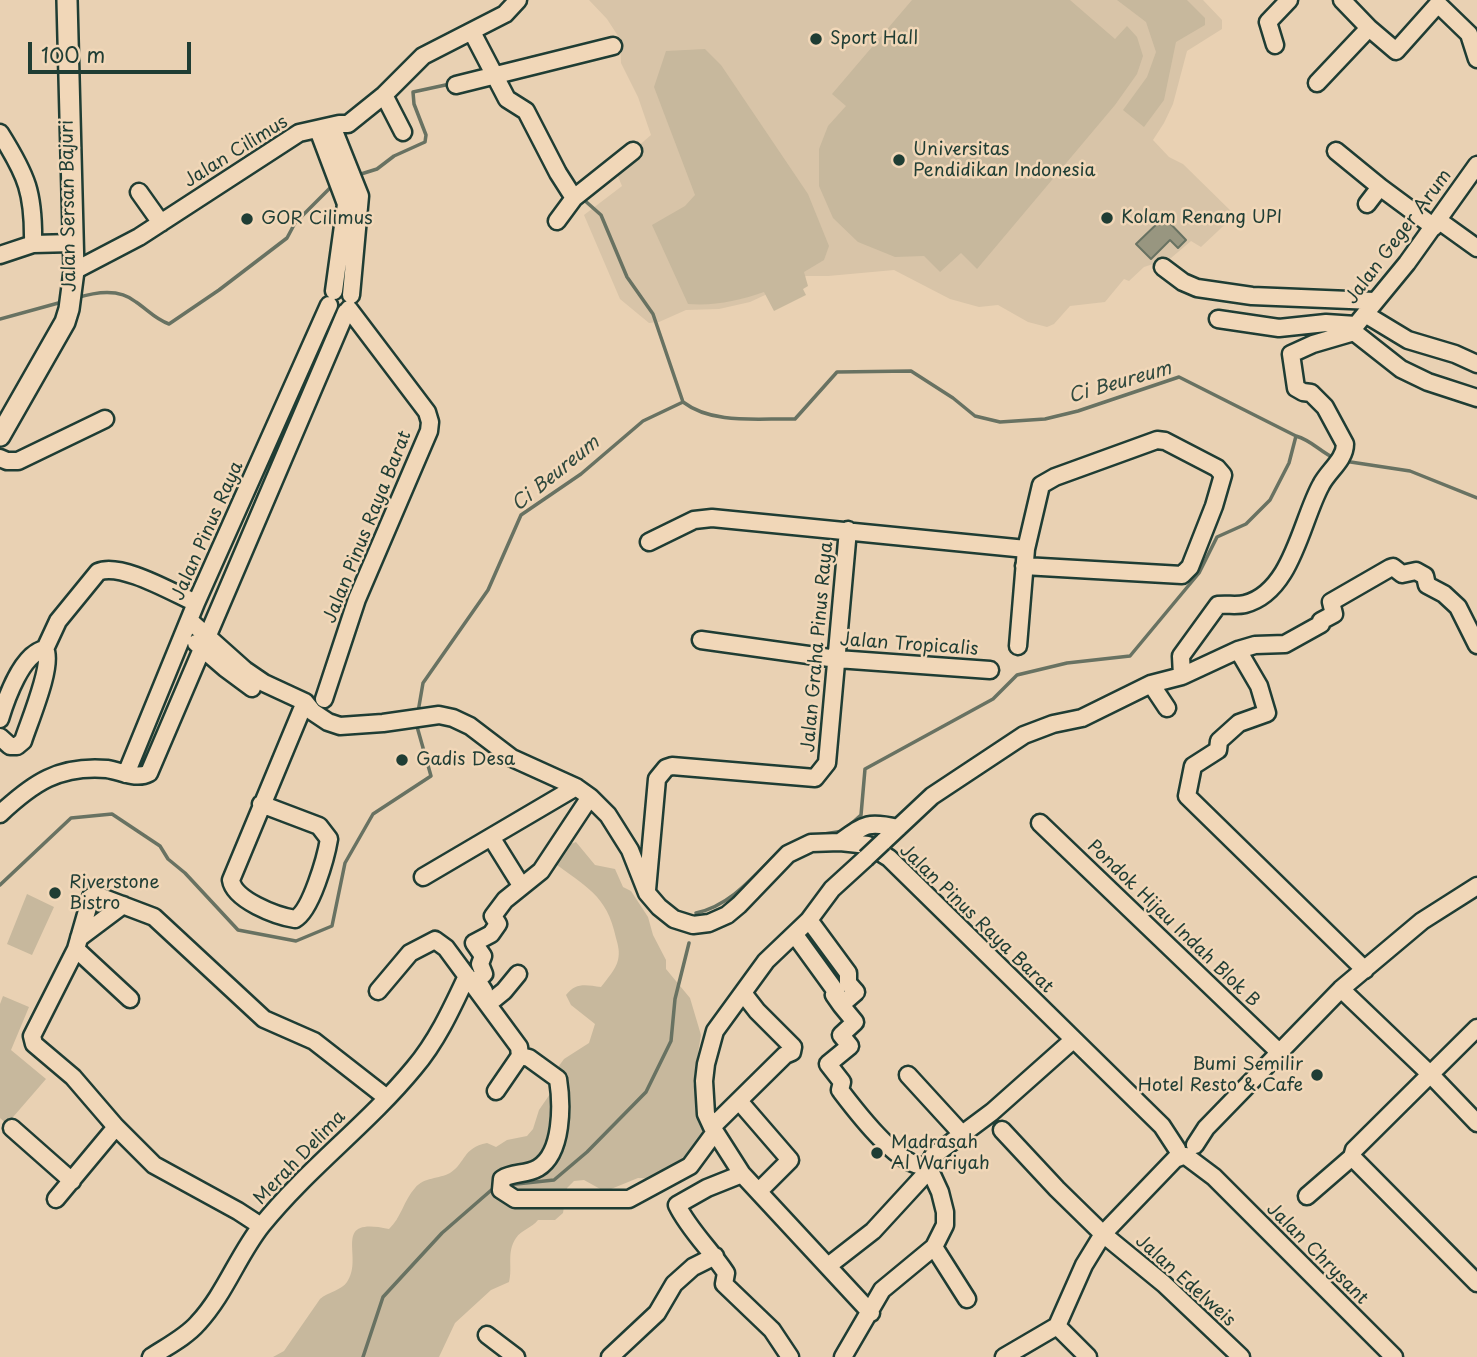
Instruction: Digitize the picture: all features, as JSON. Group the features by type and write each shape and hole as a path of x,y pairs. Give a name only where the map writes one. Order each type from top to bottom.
{"main road":[{"name":"Jalan Sersan Bajuri","path":"0,436 65,322 70,300 74,271 66,0"}],"street":[{"name":"Jalan Cilimus","path":"74,271 160,223 299,134 348,124 384,95 424,56 505,14 519,0"},
{"path":"505,14 527,0"},
{"path":"1275,45 1268,22 1289,0"},
{"path":"1342,0 1392,50 1398,50 1438,1 1469,34 1477,59"},
{"path":"1317,83 1369,28"},
{"path":"472,32 508,101 526,111 574,198"},
{"path":"456,85 613,46"},
{"path":"384,95 402,132"},
{"name":"Jalan Pinus Raya","path":"334,131 360,197 349,305 151,771 134,775 186,626 331,298 346,204 320,135 334,131"},
{"path":"0,132 21,166 29,187 33,244"},
{"path":"1336,150 1380,187 1477,248"},
{"path":"557,221 574,198 632,151"},
{"name":"Jalan Geger Arum","path":"1362,318 1407,263 1477,165"},
{"path":"1367,204 1380,187"},
{"path":"139,192 160,223"},
{"path":"0,255 33,244 73,243"},
{"path":"1163,267 1183,282 1197,288 1362,318 1408,340 1455,354 1477,364"},
{"path":"331,298 343,289 349,305"},
{"name":"Jalan Pinus Raya Barat","path":"324,699 357,598 429,431 430,422 426,412 349,305"},
{"path":"1218,319 1279,328 1362,318"},
{"path":"1362,318 1401,369 1428,382 1477,398"},
{"path":"1182,676 1181,656 1219,605 1244,605 1253,601 1271,588 1285,569 1318,490 1345,450 1345,444 1325,407 1311,393 1296,388 1291,354 1362,318"},
{"path":"280,416 299,423"},
{"path":"0,458 18,461 105,419"},
{"path":"1018,646 1024,566 1026,549 1041,485 1055,477 1157,440 1165,441 1217,468 1223,475 1190,567 1182,575 1024,566"},
{"path":"257,466 277,474"},
{"name":"Jalan Graha Pinus Raya","path":"649,542 694,520 712,518 1026,549"},
{"name":"Jalan Graha Pinus Raya","path":"647,893 657,779 660,773 672,766 817,776 827,763 848,530"},
{"path":"871,1313 742,1174 713,1130 706,1114 704,1081 715,1031 766,961 809,920 832,888 932,796 1013,741 1053,724 1082,718 1151,684 1182,676 1238,650 1255,645 1267,647 1285,644 1335,614 1331,602 1393,567 1402,574 1420,572 1425,576 1427,585 1453,601 1464,616 1477,645"},
{"path":"0,719 22,667 32,654 45,649 58,621 102,570 133,575 199,597 224,599"},
{"name":"Jalan Pinus Raya Barat","path":"186,626 205,643 264,683 328,722 340,726 439,715 470,726 512,758 576,787 608,815 624,837 647,893 674,919 693,925 709,923 739,905 788,854 811,843 868,845 889,859 1185,1149"},
{"name":"Jalan Tropicalis","path":"701,640 837,660 990,670"},
{"path":"0,737 10,746 17,746 23,741 47,669 48,654 45,649"},
{"path":"1238,650 1259,686 1267,713 1239,723 1219,741 1218,750 1193,766 1187,796 1365,970"},
{"path":"1151,684 1167,708"},
{"path":"261,804 319,826 328,839 316,884 304,912 295,919 244,898 232,887 231,880 261,804 306,709"},
{"path":"0,814 36,783 60,774 107,769 134,775"},
{"path":"423,877 576,787"},
{"path":"489,1003 477,980 484,974 480,964 483,956 474,943 491,934 498,924 493,916 505,900 541,871 590,797"},
{"name":"Pondok Hijau Indah Blok B","path":"1040,823 1279,1052"},
{"path":"840,842 864,825 880,824 898,828"},
{"path":"491,837 519,882"},
{"path":"1003,1357 1057,1326 1084,1265 1103,1234 1341,989 1422,921 1477,886"},
{"path":"261,1226 227,1204 154,1165 116,1128 73,1077 40,1051 32,1041 77,943 92,896 96,895 154,917 264,1018 314,1041 387,1098"},
{"path":"77,943 123,905"},
{"path":"809,920 848,973 848,982 856,992 841,1005"},
{"path":"795,935 855,1022 841,1035 848,1048 828,1064 842,1082 840,1090 864,1121 899,1156 922,1167 929,1167"},
{"path":"378,991 410,953 435,940 446,948 489,1003 519,1048 520,1056 496,1091"},
{"path":"77,943 130,999"},
{"path":"489,1003 504,991 518,974"},
{"name":"Merah Delima","path":"150,1357 197,1325 261,1226 317,1166 387,1098 428,1050 467,976"},
{"path":"1341,989 1477,1123"},
{"path":"520,1056 529,1058 558,1079 559,1130 556,1144 541,1167 526,1174 510,1174 501,1185 515,1199 629,1199 690,1166 713,1130 785,1055 792,1052 793,1047 743,993"},
{"path":"1307,1196 1352,1157 1354,1150 1477,1028"},
{"path":"828,1266 879,1225 929,1167 933,1156 992,1112 1073,1040"},
{"path":"908,1075 962,1134"},
{"path":"739,1101 790,1160 759,1192"},
{"path":"12,1128 72,1181"},
{"path":"55,1199 116,1128"},
{"name":"Jalan Edelweis","path":"1002,1130 1103,1234 1164,1284 1241,1357"},
{"name":"Jalan Chrysant","path":"1185,1149 1394,1357"},
{"path":"1352,1157 1477,1283"},
{"path":"843,1357 882,1290 934,1247 945,1224 940,1192 929,1167"},
{"path":"742,1174 707,1188 677,1205 683,1217 726,1273 724,1284 772,1330 790,1357"},
{"path":"934,1247 967,1299"},
{"path":"610,1357 657,1313 674,1284 693,1267 715,1256"},
{"path":"1057,1326 1088,1357"},
{"path":"487,1335 516,1357"}],"shaded area":[{"name":"Universitas Pendidikan Indonesia","path":"589,0 1203,0 1222,20 1222,29 1187,51 1173,104 1153,140 1169,157 1183,164 1235,215 1201,247 1191,241 1171,258 1144,267 1129,281 1124,279 1105,302 1070,306 1054,324 1047,327 1028,322 998,305 979,307 950,299 894,270 806,276 750,302 719,309 686,310 659,322 649,323 620,299 584,215 622,186 614,167 651,135 638,97 621,63 620,39 607,19"},
{"path":"912,0 1070,0 1115,39 1127,26 1137,37 1143,56 1137,74 1115,105 977,269 961,253 940,272 924,256 895,257 858,242 833,218 819,186 819,149 828,126 846,106 832,94"},
{"path":"1117,0 1187,0 1205,18 1205,25 1176,42 1164,100 1144,127 1123,110 1147,77 1156,52 1146,22"},
{"path":"705,49 721,65 808,194 829,246 824,260 804,272 808,286 803,289 806,295 774,311 764,292 726,302 688,304 652,225 685,206 695,195 654,87 666,51"},
{"path":"1164,217 1186,240 1178,248 1170,240 1151,259 1136,244"},
{"path":"576,842 595,865 615,869 623,887 631,891 648,917 653,935 666,960 666,969 690,998 701,1035 693,1083 703,1130 695,1148 667,1176 658,1179 638,1178 602,1190 584,1180 574,1181 567,1188 563,1213 555,1220 538,1220 516,1238 510,1255 509,1282 491,1290 455,1323 439,1357 273,1357 284,1351 320,1299 347,1282 352,1272 354,1233 360,1228 389,1229 419,1184 450,1173 473,1148 487,1143 496,1147 507,1140 527,1136 550,1094 553,1074 564,1059 589,1043 595,1024 571,1005 566,995 578,986 601,987 615,967 619,951 612,923 600,901 552,861 552,851"},
{"path":"27,894 54,907 32,955 7,944"},
{"path":"3,996 29,1007 11,1050 46,1079 7,1124 0,1118 0,1004"}],"waterway":[{"path":"361,174 377,169 394,156 425,142 426,135 414,104 413,92 450,84"},
{"path":"76,298 115,293 129,298 169,324 287,238 295,223 331,187"},
{"path":"583,199 601,215 627,277 653,314 683,402"},
{"path":"0,319 62,302"},
{"name":"Ci Beureum","path":"418,712 423,683 488,590 521,515 581,474 643,421 683,402 695,409 722,417 795,419 837,372 911,371 975,416 1000,422 1045,419 1078,411 1179,377 1296,436"},
{"name":"Ci Beureum","path":"818,835 843,831 861,815 865,769 993,699 1017,675 1067,663 1130,656 1199,573 1217,537 1246,524 1270,500 1289,463 1296,436 1336,459"},
{"name":"Ci Beureum","path":"1344,461 1410,471 1477,498"},
{"name":"Ci Beureum","path":"0,885 71,818 112,814 160,846 168,859 185,873 238,930 296,941 332,926 345,863 373,814 431,776 416,723"},
{"name":"Ci Beureum","path":"696,913 733,895 788,845"},
{"path":"507,1185 554,1180 587,1152 646,1092 671,1041 675,999 689,943"},
{"path":"363,1357 383,1297 442,1233 496,1186"}],"place":[{"name":"Sport Hall","path":"816,39"},
{"name":"Universitas Pendidikan Indonesia","path":"899,160"},
{"name":"Kolam Renang UPI","path":"1107,218"},
{"name":"GOR Cilimus","path":"247,219"},
{"name":"Gadis Desa","path":"402,760"},
{"name":"Riverstone Bistro","path":"55,893"},
{"name":"Bumi Semilir Hotel Resto & Cafe","path":"1317,1075"},
{"name":"Madrasah Al Wariyah","path":"877,1153"}]}
